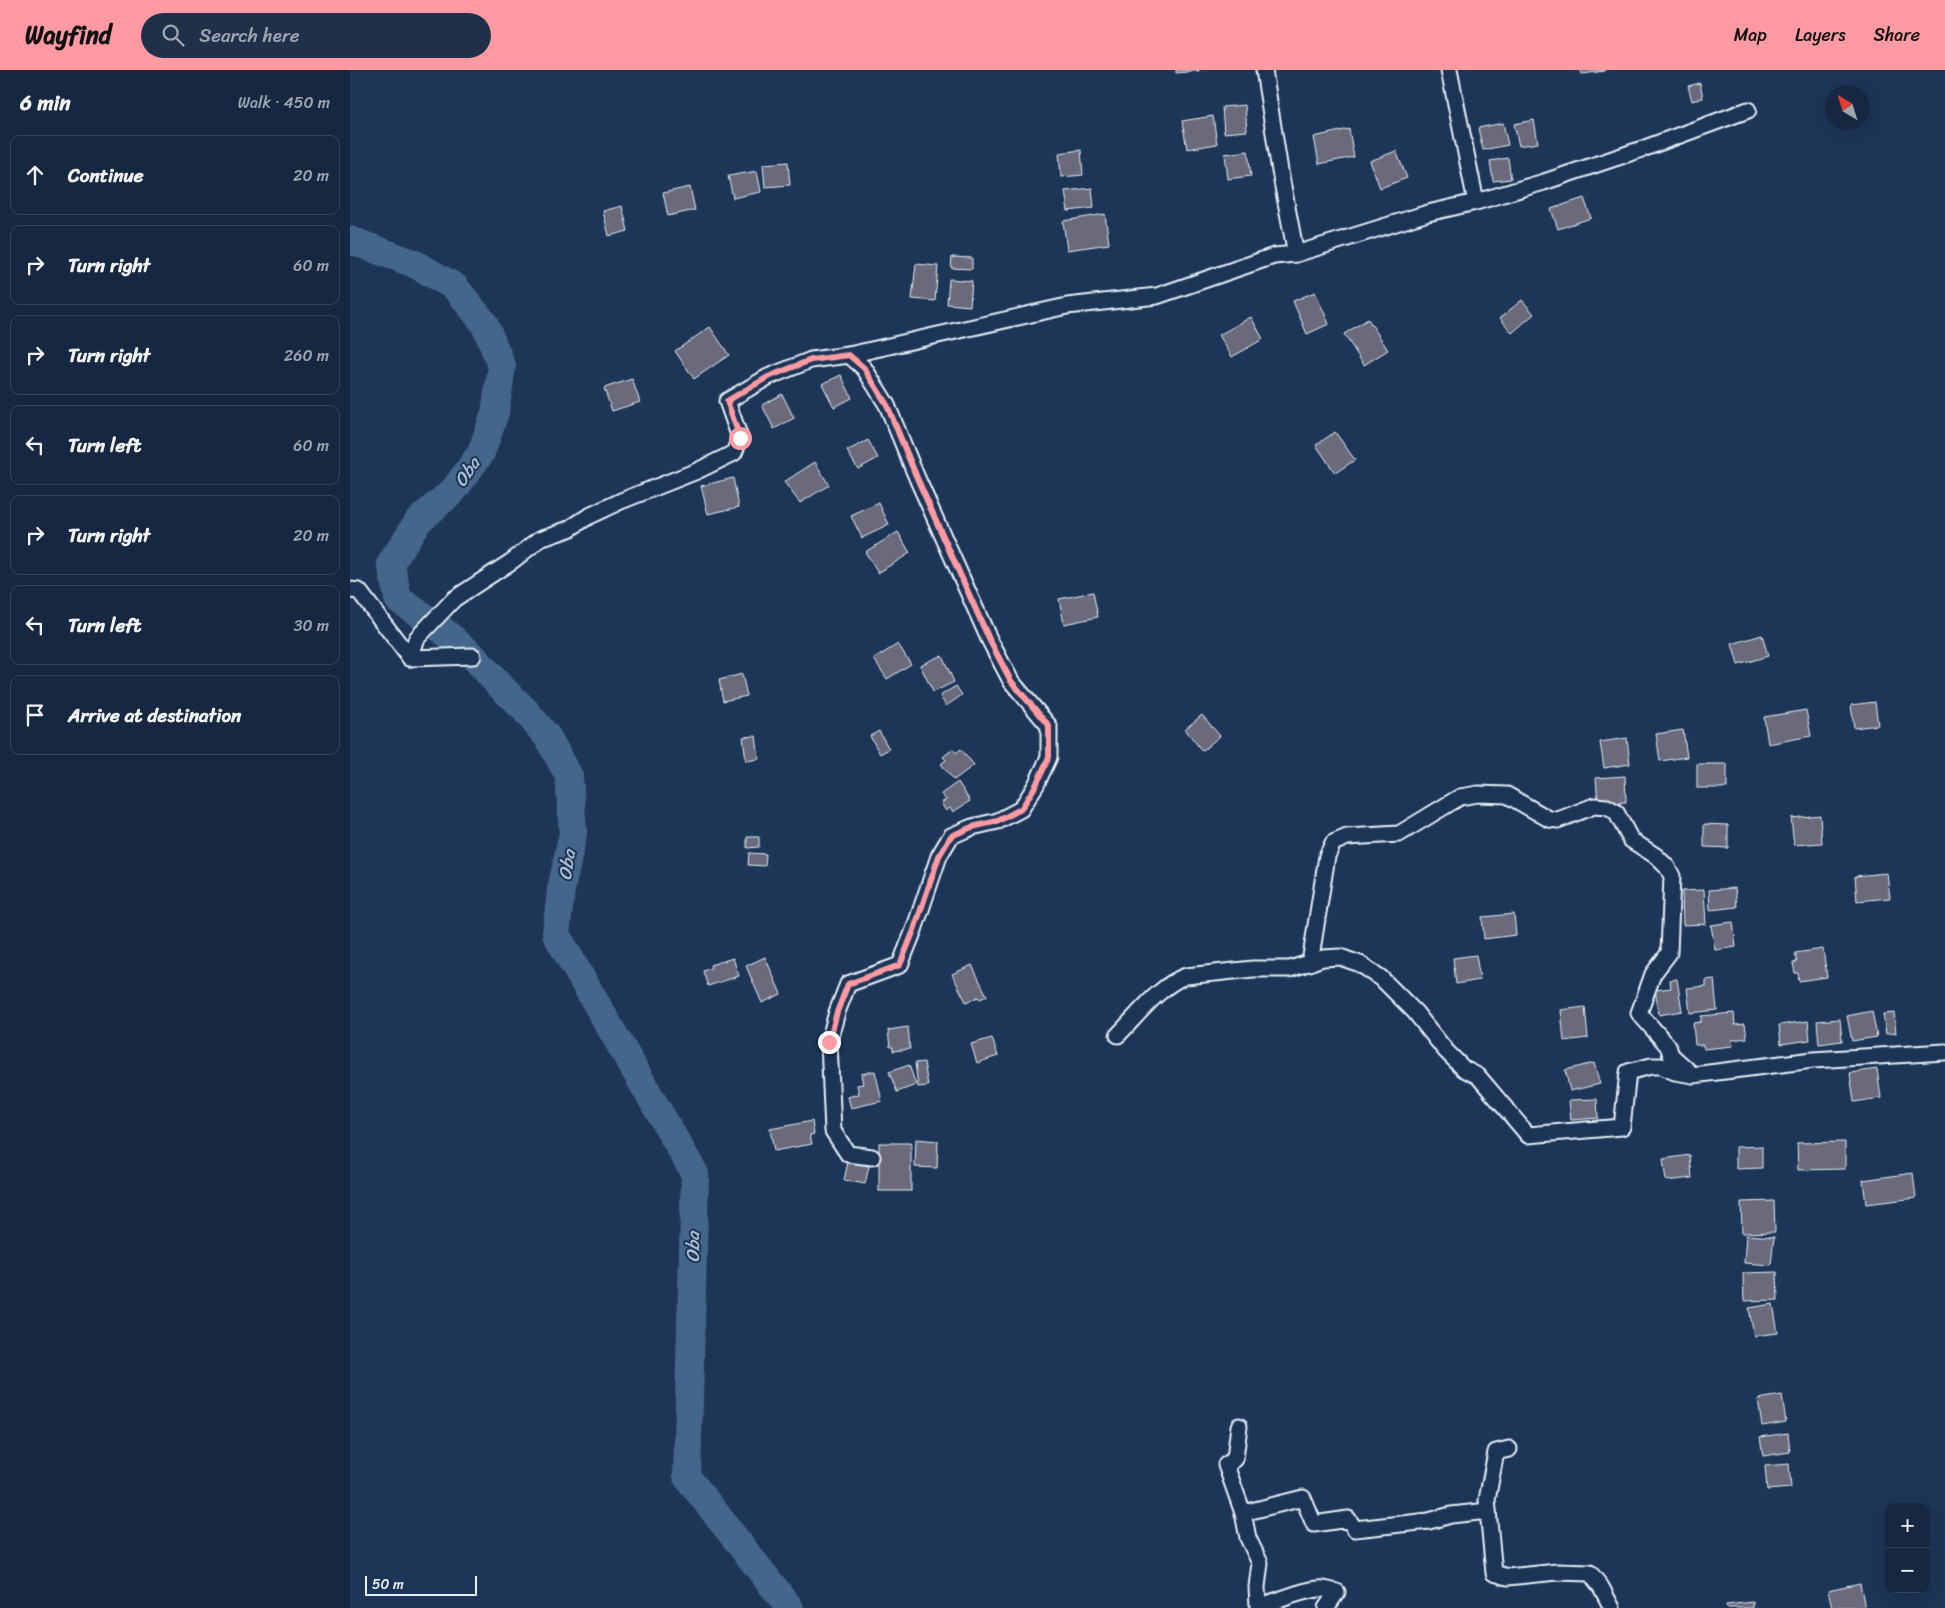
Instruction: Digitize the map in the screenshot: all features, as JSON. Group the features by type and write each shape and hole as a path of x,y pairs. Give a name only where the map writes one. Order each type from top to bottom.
{"street":[{"path":"1264,70 1280,171 1296,254"},
{"path":"1449,70 1476,202"},
{"path":"410,658 417,638 454,599 512,561 540,539 569,529 589,516 621,501 697,471 734,453 740,438 727,401 768,377 811,360 849,355 1066,306 1157,296 1274,256 1296,254 1428,213 1476,202 1544,182 1748,110"},
{"path":"849,355 864,368 887,405 954,564 1011,681 1049,726 1049,757 1036,785 1021,809 998,821 972,827 951,836 939,856 900,965 848,984 837,1012 829,1042 833,1131 848,1154 872,1157"},
{"path":"350,590 359,591 410,658"},
{"path":"410,658 473,656"},
{"path":"1310,963 1326,856 1333,843 1347,837 1399,834 1460,797 1478,794 1507,795 1549,819 1558,820 1594,806 1608,807 1616,812 1631,840 1656,856 1667,867 1672,876 1669,953 1653,974 1639,1013 1668,1046 1671,1055 1693,1075"},
{"path":"1118,1035 1162,990 1176,980 1186,976 1253,969 1290,968 1323,958 1340,958 1360,964 1381,978 1415,1012 1446,1051 1464,1069 1478,1076 1528,1136 1622,1127 1628,1072 1651,1066 1661,1066 1674,1072 1693,1075 1813,1060 1945,1052"},
{"path":"1239,1426 1235,1459 1226,1465 1243,1513 1248,1538 1260,1563 1257,1587 1258,1606 1275,1603 1298,1594 1320,1589 1337,1592 1326,1608"},
{"path":"1509,1449 1496,1452 1487,1500 1494,1573 1508,1577 1557,1572 1590,1573 1601,1587 1612,1608"},
{"path":"1243,1513 1303,1498 1314,1524 1348,1519 1355,1529 1429,1521 1451,1515 1488,1511"}],"building":[{"path":"1176,70 1199,70 1199,71 1176,73"},
{"path":"1581,70 1605,70 1605,71 1582,74"},
{"path":"1700,83 1703,98 1692,101 1688,86"},
{"path":"1245,105 1247,131 1224,133 1222,107"},
{"path":"1213,116 1217,144 1187,149 1182,121"},
{"path":"1534,120 1538,143 1519,146 1514,124"},
{"path":"1503,123 1508,145 1483,150 1478,128"},
{"path":"1349,129 1354,157 1319,164 1314,137"},
{"path":"1081,150 1083,175 1061,177 1059,153"},
{"path":"1248,151 1251,176 1228,179 1225,154"},
{"path":"1396,151 1407,178 1380,188 1370,161"},
{"path":"1508,158 1511,179 1493,181 1490,161"},
{"path":"788,162 790,185 765,187 763,164"},
{"path":"757,171 761,192 733,198 728,176"},
{"path":"690,187 695,210 668,216 663,193"},
{"path":"1092,188 1094,208 1068,211 1065,191"},
{"path":"1584,198 1591,218 1558,229 1551,209"},
{"path":"622,206 628,231 609,236 603,211"},
{"path":"1105,214 1109,244 1067,250 1063,221"},
{"path":"952,257 972,258 972,269 951,268"},
{"path":"916,264 938,266 935,301 912,299"},
{"path":"949,279 972,281 970,306 947,304"},
{"path":"1315,292 1329,324 1307,334 1293,301"},
{"path":"1522,300 1534,314 1512,333 1500,318"},
{"path":"1251,317 1263,339 1232,357 1219,335"},
{"path":"1368,319 1388,350 1364,365 1344,334"},
{"path":"710,327 729,355 694,379 675,351"},
{"path":"841,375 852,398 834,407 822,384"},
{"path":"632,379 640,402 612,411 604,388"},
{"path":"782,394 794,418 774,429 762,405"},
{"path":"1335,432 1355,460 1335,473 1316,445"},
{"path":"868,440 878,458 858,469 847,451"},
{"path":"815,462 829,485 800,503 784,482"},
{"path":"733,478 739,507 708,514 701,486"},
{"path":"879,503 889,525 862,538 851,516"},
{"path":"898,532 910,553 878,573 865,552"},
{"path":"1093,592 1098,617 1064,624 1059,599"},
{"path":"1762,635 1768,656 1738,665 1732,644"},
{"path":"898,644 911,664 887,679 874,659"},
{"path":"942,655 954,682 933,692 920,665"},
{"path":"742,674 747,696 723,701 719,680"},
{"path":"956,686 962,695 946,706 940,696"},
{"path":"1875,702 1878,725 1854,728 1851,705"},
{"path":"1806,710 1811,736 1768,744 1764,717"},
{"path":"1202,715 1220,736 1202,751 1185,729"},
{"path":"1683,730 1687,757 1660,761 1656,734"},
{"path":"879,731 889,749 880,754 870,736"},
{"path":"756,736 759,759 746,761 743,737"},
{"path":"1627,738 1630,764 1604,768 1600,742"},
{"path":"953,749 956,753 961,749 974,765 954,780 941,764 946,760 943,757"},
{"path":"1697,764 1727,764 1727,788 1697,788"},
{"path":"1625,776 1626,802 1598,804 1596,778"},
{"path":"958,782 970,801 953,812 950,808 946,811 941,803 946,800 941,794"},
{"path":"1820,815 1822,843 1794,845 1791,818"},
{"path":"1704,824 1728,825 1728,848 1704,847"},
{"path":"747,837 759,837 759,847 747,848"},
{"path":"749,853 766,854 765,866 748,865"},
{"path":"1887,873 1890,898 1857,901 1855,876"},
{"path":"1735,888 1737,907 1710,910 1709,890"},
{"path":"1704,890 1706,924 1683,925 1682,891"},
{"path":"1514,914 1516,935 1484,939 1482,917"},
{"path":"1733,922 1736,947 1715,950 1711,925"},
{"path":"1823,949 1827,977 1799,981 1798,973 1795,973 1793,963 1797,962 1795,953"},
{"path":"1476,955 1480,980 1456,984 1453,958"},
{"path":"765,957 781,994 762,1003 746,966"},
{"path":"733,958 739,976 708,986 703,971 711,968 710,965"},
{"path":"972,965 987,996 980,999 978,997 966,1002 952,974"},
{"path":"1677,979 1682,1011 1659,1015 1655,990 1671,988 1670,980"},
{"path":"1714,979 1717,1010 1690,1013 1687,988 1706,986 1706,980"},
{"path":"1585,1007 1588,1038 1564,1041 1561,1010"},
{"path":"1872,1011 1877,1037 1852,1041 1847,1016"},
{"path":"1734,1013 1735,1025 1745,1024 1747,1038 1732,1040 1733,1046 1704,1049 1703,1045 1695,1045 1693,1023 1701,1022 1701,1016"},
{"path":"1894,1013 1896,1033 1886,1034 1883,1014"},
{"path":"1840,1019 1842,1041 1819,1044 1817,1021"},
{"path":"1808,1021 1810,1040 1781,1044 1779,1025"},
{"path":"908,1027 910,1049 893,1051 893,1047 890,1047 888,1030"},
{"path":"992,1038 998,1056 977,1063 971,1044"},
{"path":"924,1062 928,1086 918,1087 915,1063"},
{"path":"1594,1063 1600,1084 1570,1091 1565,1070"},
{"path":"909,1065 916,1085 897,1092 889,1072"},
{"path":"1877,1069 1881,1098 1854,1102 1850,1073"},
{"path":"875,1071 882,1101 851,1108 848,1097 859,1094 857,1085 863,1084 861,1074"},
{"path":"1597,1099 1598,1118 1571,1120 1569,1100"},
{"path":"812,1121 814,1134 810,1135 812,1144 774,1151 770,1129"},
{"path":"916,1139 938,1141 937,1168 915,1167"},
{"path":"1845,1142 1845,1169 1798,1170 1797,1143"},
{"path":"879,1143 911,1143 911,1191 879,1191"},
{"path":"1762,1146 1762,1168 1736,1169 1736,1147"},
{"path":"1690,1155 1692,1178 1666,1181 1663,1159"},
{"path":"848,1162 869,1166 865,1184 844,1180"},
{"path":"1913,1173 1916,1198 1866,1204 1863,1180"},
{"path":"1774,1201 1775,1232 1742,1233 1741,1202"},
{"path":"1746,1235 1774,1237 1771,1265 1744,1263"},
{"path":"1777,1272 1778,1300 1744,1301 1743,1273"},
{"path":"1773,1304 1778,1333 1754,1336 1749,1308"},
{"path":"1782,1395 1786,1422 1762,1426 1758,1399"},
{"path":"1788,1433 1790,1452 1763,1456 1760,1437"},
{"path":"1789,1464 1791,1488 1767,1490 1765,1466"},
{"path":"1860,1583 1865,1608 1832,1608 1828,1590"},
{"path":"1753,1602 1753,1608 1727,1608 1726,1605"}],"waterway":[{"name":"Oba","path":"350,240 415,264 455,287 484,323 502,366 495,413 481,453 453,491 418,521 391,563 398,599 441,629 473,656 525,710 548,738 569,776 573,833 561,890 556,934 695,1174 687,1477 790,1608"}],"route":[{"path":"740,438 727,401 768,377 811,360 849,355 864,368 887,405 954,564 989,639 1011,681 1049,726 1049,757 1036,785 1021,809 998,821 972,827 951,836 939,856 900,965 848,984 837,1012 829,1042"}]}
